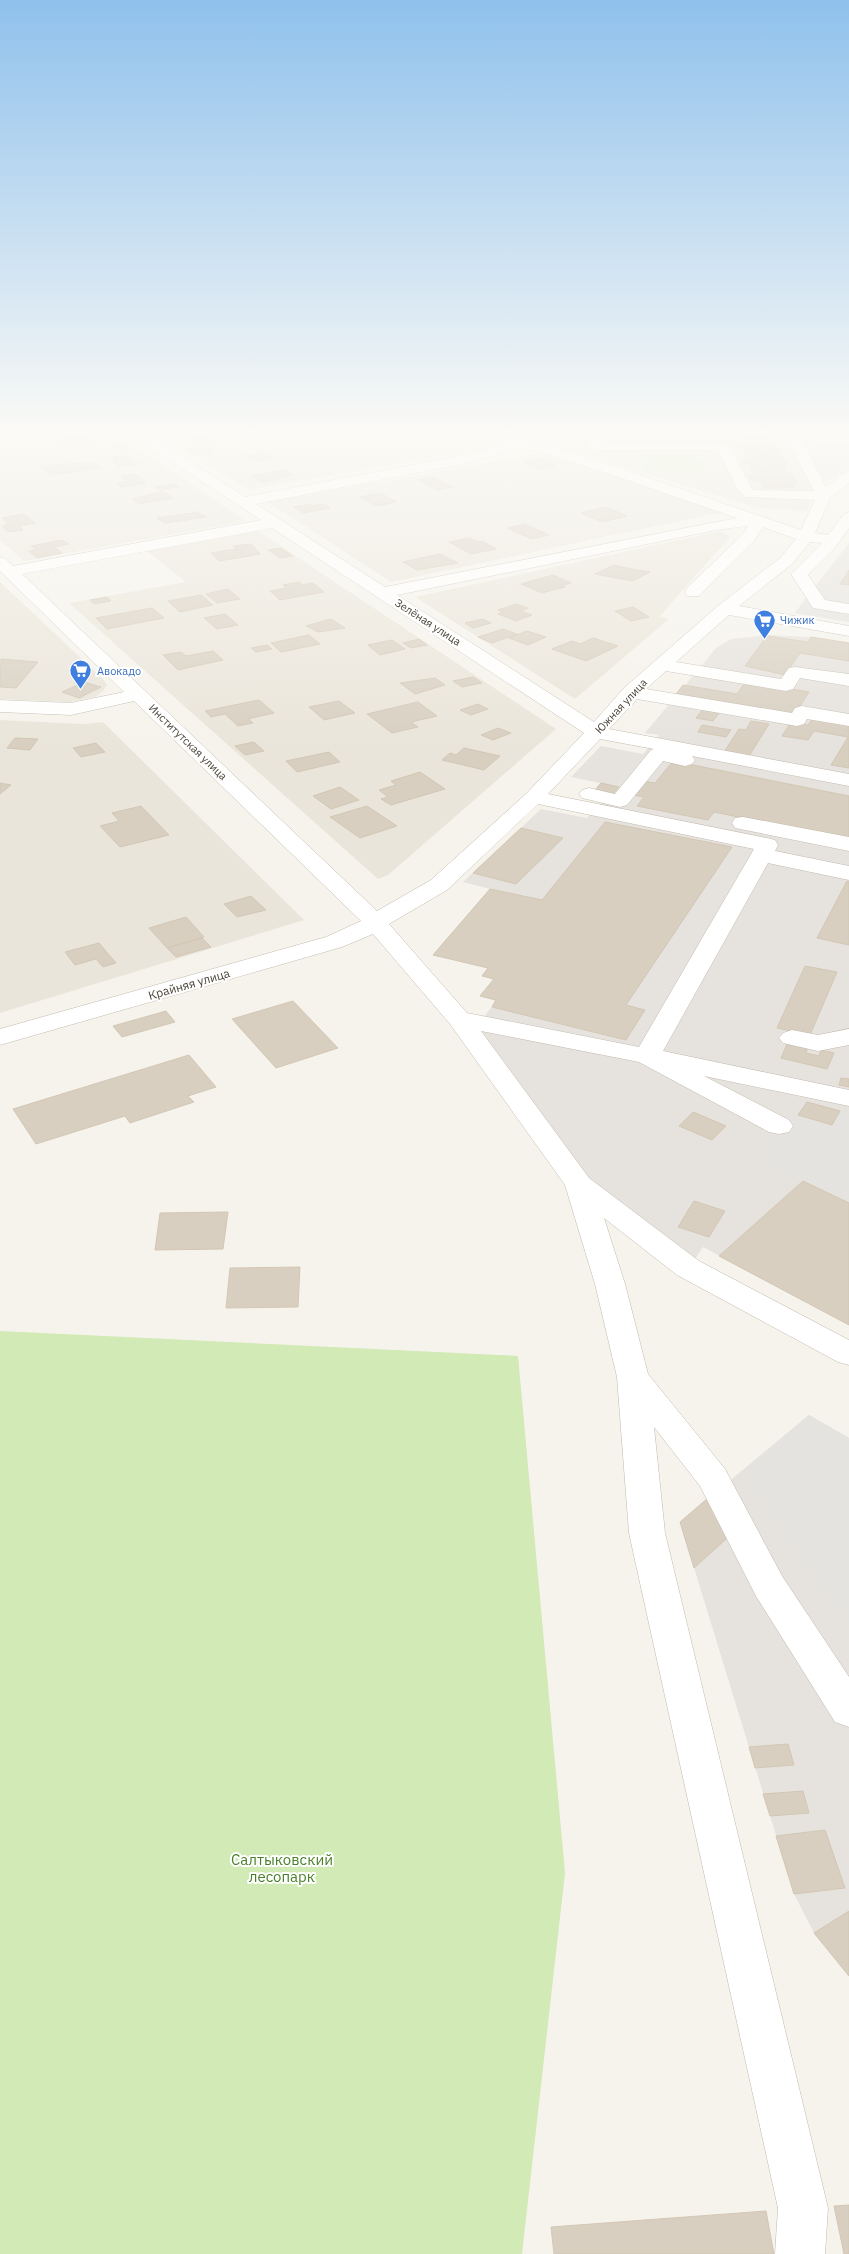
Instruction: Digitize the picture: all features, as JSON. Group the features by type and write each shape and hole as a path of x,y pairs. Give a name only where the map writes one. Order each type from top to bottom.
{"street":[{"path":"5,566 186,536"},
{"name":"Зелёная улица","path":"294,536 596,732"},
{"path":"382,593 661,536"},
{"path":"693,592 749,536"},
{"path":"835,536 799,574 819,604 849,609"},
{"path":"806,537 832,540"},
{"name":"Южная улица","path":"376,922 438,885 540,791 631,692 724,609 786,561 806,537"},
{"name":"Институтская улица","path":"5,566 376,922 459,1019 579,1184"},
{"path":"0,587 23,583"},
{"path":"724,609 849,631"},
{"path":"661,666 786,685 795,672 849,680"},
{"path":"631,692 797,720 802,712 849,720"},
{"path":"0,706 72,709 139,694"},
{"path":"596,732 849,780"},
{"path":"540,791 620,801 658,754 849,791"},
{"path":"540,791 767,845 646,1056"},
{"path":"711,816 849,844"},
{"path":"762,855 849,873"},
{"name":"Крайняя улица","path":"0,1037 334,942 376,922"},
{"path":"459,1019 849,1098"},
{"path":"792,1038 818,1043 849,1037"},
{"path":"646,1056 779,1126"},
{"path":"579,1184 688,1268 849,1354"},
{"path":"579,1184 610,1284 633,1377 646,1533 803,2208 800,2254"},
{"path":"633,1377 713,1478 769,1586 849,1710"}],"shaded area":[{"path":"0,536 162,536 24,561 0,540"},
{"path":"229,536 266,536 556,729 388,875 378,879 69,603 186,582 147,551"},
{"path":"321,536 608,536 391,582"},
{"path":"697,536 730,537 659,617 669,619 575,699 415,597"},
{"path":"849,543 849,622 795,613 814,588"},
{"path":"0,582 103,679 107,685 103,691 95,697 70,702 0,699"},
{"path":"814,588 849,594 849,622 795,613"},
{"path":"768,635 811,637 849,643 849,1325 703,1247 693,1262 583,1178 474,1030 496,1001 480,996 493,979 482,976 488,968 433,955 490,889 463,882 541,809 587,818 606,798 600,783 571,777 601,746 643,754 659,735 645,733 717,647 731,639"},
{"path":"0,720 83,724 103,722 304,920 0,1013"},
{"path":"840,1111 849,1113 849,1203 758,1160 788,1112 832,1125"},
{"path":"809,1415 849,1438 849,1976 814,1933 794,1894 680,1522"},
{"path":"809,1415 849,1438 849,1629 739,1474"}],"green space":[{"name":"Салтыковский лесопарк","path":"0,1331 518,1356 565,1873 522,2254 0,2254"}],"building":[{"path":"526,536 544,536 532,539"},
{"path":"470,538 478,542 482,541 496,549 471,554 449,542"},
{"path":"62,540 69,544 54,547 62,553 37,558 29,551 37,550 31,546"},
{"path":"251,544 260,554 244,557 233,546"},
{"path":"281,548 293,556 280,558 268,550"},
{"path":"236,549 244,557 219,561 211,553"},
{"path":"440,554 458,563 417,570 403,562"},
{"path":"614,565 650,572 633,581 595,574"},
{"path":"849,570 849,585 840,584"},
{"path":"553,575 571,583 561,586 565,587 542,593 521,584"},
{"path":"299,582 302,585 313,583 324,592 280,600 270,591 286,588 283,585"},
{"path":"228,589 240,599 217,603 206,594"},
{"path":"201,595 213,605 180,612 168,601"},
{"path":"107,597 111,601 94,604 90,600"},
{"path":"516,604 528,608 521,611 532,615 516,621 498,614 503,612 498,610"},
{"path":"633,607 649,617 631,621 615,611"},
{"path":"152,608 164,618 107,629 96,618"},
{"path":"225,614 238,625 217,629 204,618"},
{"path":"331,619 345,628 318,632 306,626"},
{"path":"483,619 491,623 473,628 465,623"},
{"path":"503,629 517,634 492,643 478,637"},
{"path":"527,631 546,637 528,645 509,638"},
{"path":"309,635 320,644 281,652 271,643"},
{"path":"767,636 808,642 811,637 849,643 849,661 800,653 785,675 745,666"},
{"path":"593,638 618,646 586,661 552,649 572,641 580,644"},
{"path":"419,639 427,645 411,648 403,643"},
{"path":"392,640 405,649 380,655 368,645"},
{"path":"267,645 272,649 256,652 251,648"},
{"path":"213,651 223,660 178,670 163,655 181,652 186,656"},
{"path":"1,659 38,662 16,688 0,687"},
{"path":"473,677 482,683 462,687 453,681"},
{"path":"435,678 445,685 415,694 400,683"},
{"path":"746,681 809,692 795,714 676,694 683,685 737,694"},
{"path":"84,682 101,687 79,698 62,692"},
{"path":"259,700 274,713 248,719 253,723 238,726 225,714 211,717 205,711"},
{"path":"339,701 355,713 324,720 309,707"},
{"path":"418,702 437,716 411,722 418,727 392,733 367,714"},
{"path":"478,704 488,709 471,715 460,710"},
{"path":"703,709 720,712 713,721 696,718"},
{"path":"813,718 849,724 849,768 831,765 848,737 814,731 808,740 782,736 791,722 808,725"},
{"path":"751,721 769,724 749,756 724,752 739,729 746,730"},
{"path":"702,725 731,730 726,737 698,732"},
{"path":"498,728 511,733 493,740 481,735"},
{"path":"15,738 38,739 30,750 7,748"},
{"path":"254,742 264,751 245,755 235,746"},
{"path":"96,743 105,752 81,757 73,748"},
{"path":"464,748 500,756 484,770 442,760 450,753 456,755"},
{"path":"329,752 340,762 297,772 286,761"},
{"path":"673,761 849,796 849,840 714,812 708,820 637,806 644,797 632,795 643,781 655,783"},
{"path":"420,772 445,789 391,805 381,799 388,797 379,790 396,785 391,781"},
{"path":"0,783 11,785 0,794"},
{"path":"601,783 619,787 611,796 593,792"},
{"path":"340,787 359,800 331,809 313,796"},
{"path":"141,806 169,835 120,847 100,826 119,821 112,813"},
{"path":"367,806 397,826 360,838 330,817"},
{"path":"605,822 732,847 626,1005 645,1010 626,1040 492,1007 496,1000 480,996 494,979 482,976 488,968 433,955 490,889 542,900"},
{"path":"521,828 563,838 516,884 473,873"},
{"path":"847,881 849,882 849,945 817,938"},
{"path":"251,896 266,910 237,917 224,904"},
{"path":"186,917 204,937 167,948 149,928"},
{"path":"202,938 211,947 176,957 167,948"},
{"path":"99,943 116,963 103,967 96,959 75,965 65,952"},
{"path":"805,966 837,972 810,1035 777,1028"},
{"path":"293,1001 338,1048 276,1068 232,1019"},
{"path":"166,1011 175,1022 122,1037 113,1026"},
{"path":"788,1042 808,1047 806,1053 819,1056 821,1050 834,1053 827,1069 781,1058"},
{"path":"189,1055 216,1087 188,1096 194,1102 130,1123 125,1116 36,1144 13,1109"},
{"path":"841,1078 849,1079 849,1087 839,1085"},
{"path":"807,1102 840,1111 832,1125 798,1115"},
{"path":"693,1112 726,1126 712,1140 679,1126"},
{"path":"803,1181 849,1203 849,1325 719,1256"},
{"path":"694,1201 725,1211 709,1237 678,1227"},
{"path":"228,1212 223,1249 155,1250 160,1213"},
{"path":"300,1267 298,1307 226,1308 230,1268"},
{"path":"715,1492 735,1531 694,1568 680,1522"},
{"path":"788,1744 794,1765 755,1768 749,1747"},
{"path":"803,1791 809,1813 770,1816 763,1794"},
{"path":"825,1830 845,1888 794,1894 776,1836"},
{"path":"849,1911 849,1976 814,1933"},
{"path":"849,2205 849,2254 844,2254 834,2206"},
{"path":"766,2211 774,2254 554,2254 551,2227"}],"place":[{"name":"Чижик","path":"764,639"},
{"name":"Авокадо","path":"81,690"}]}
